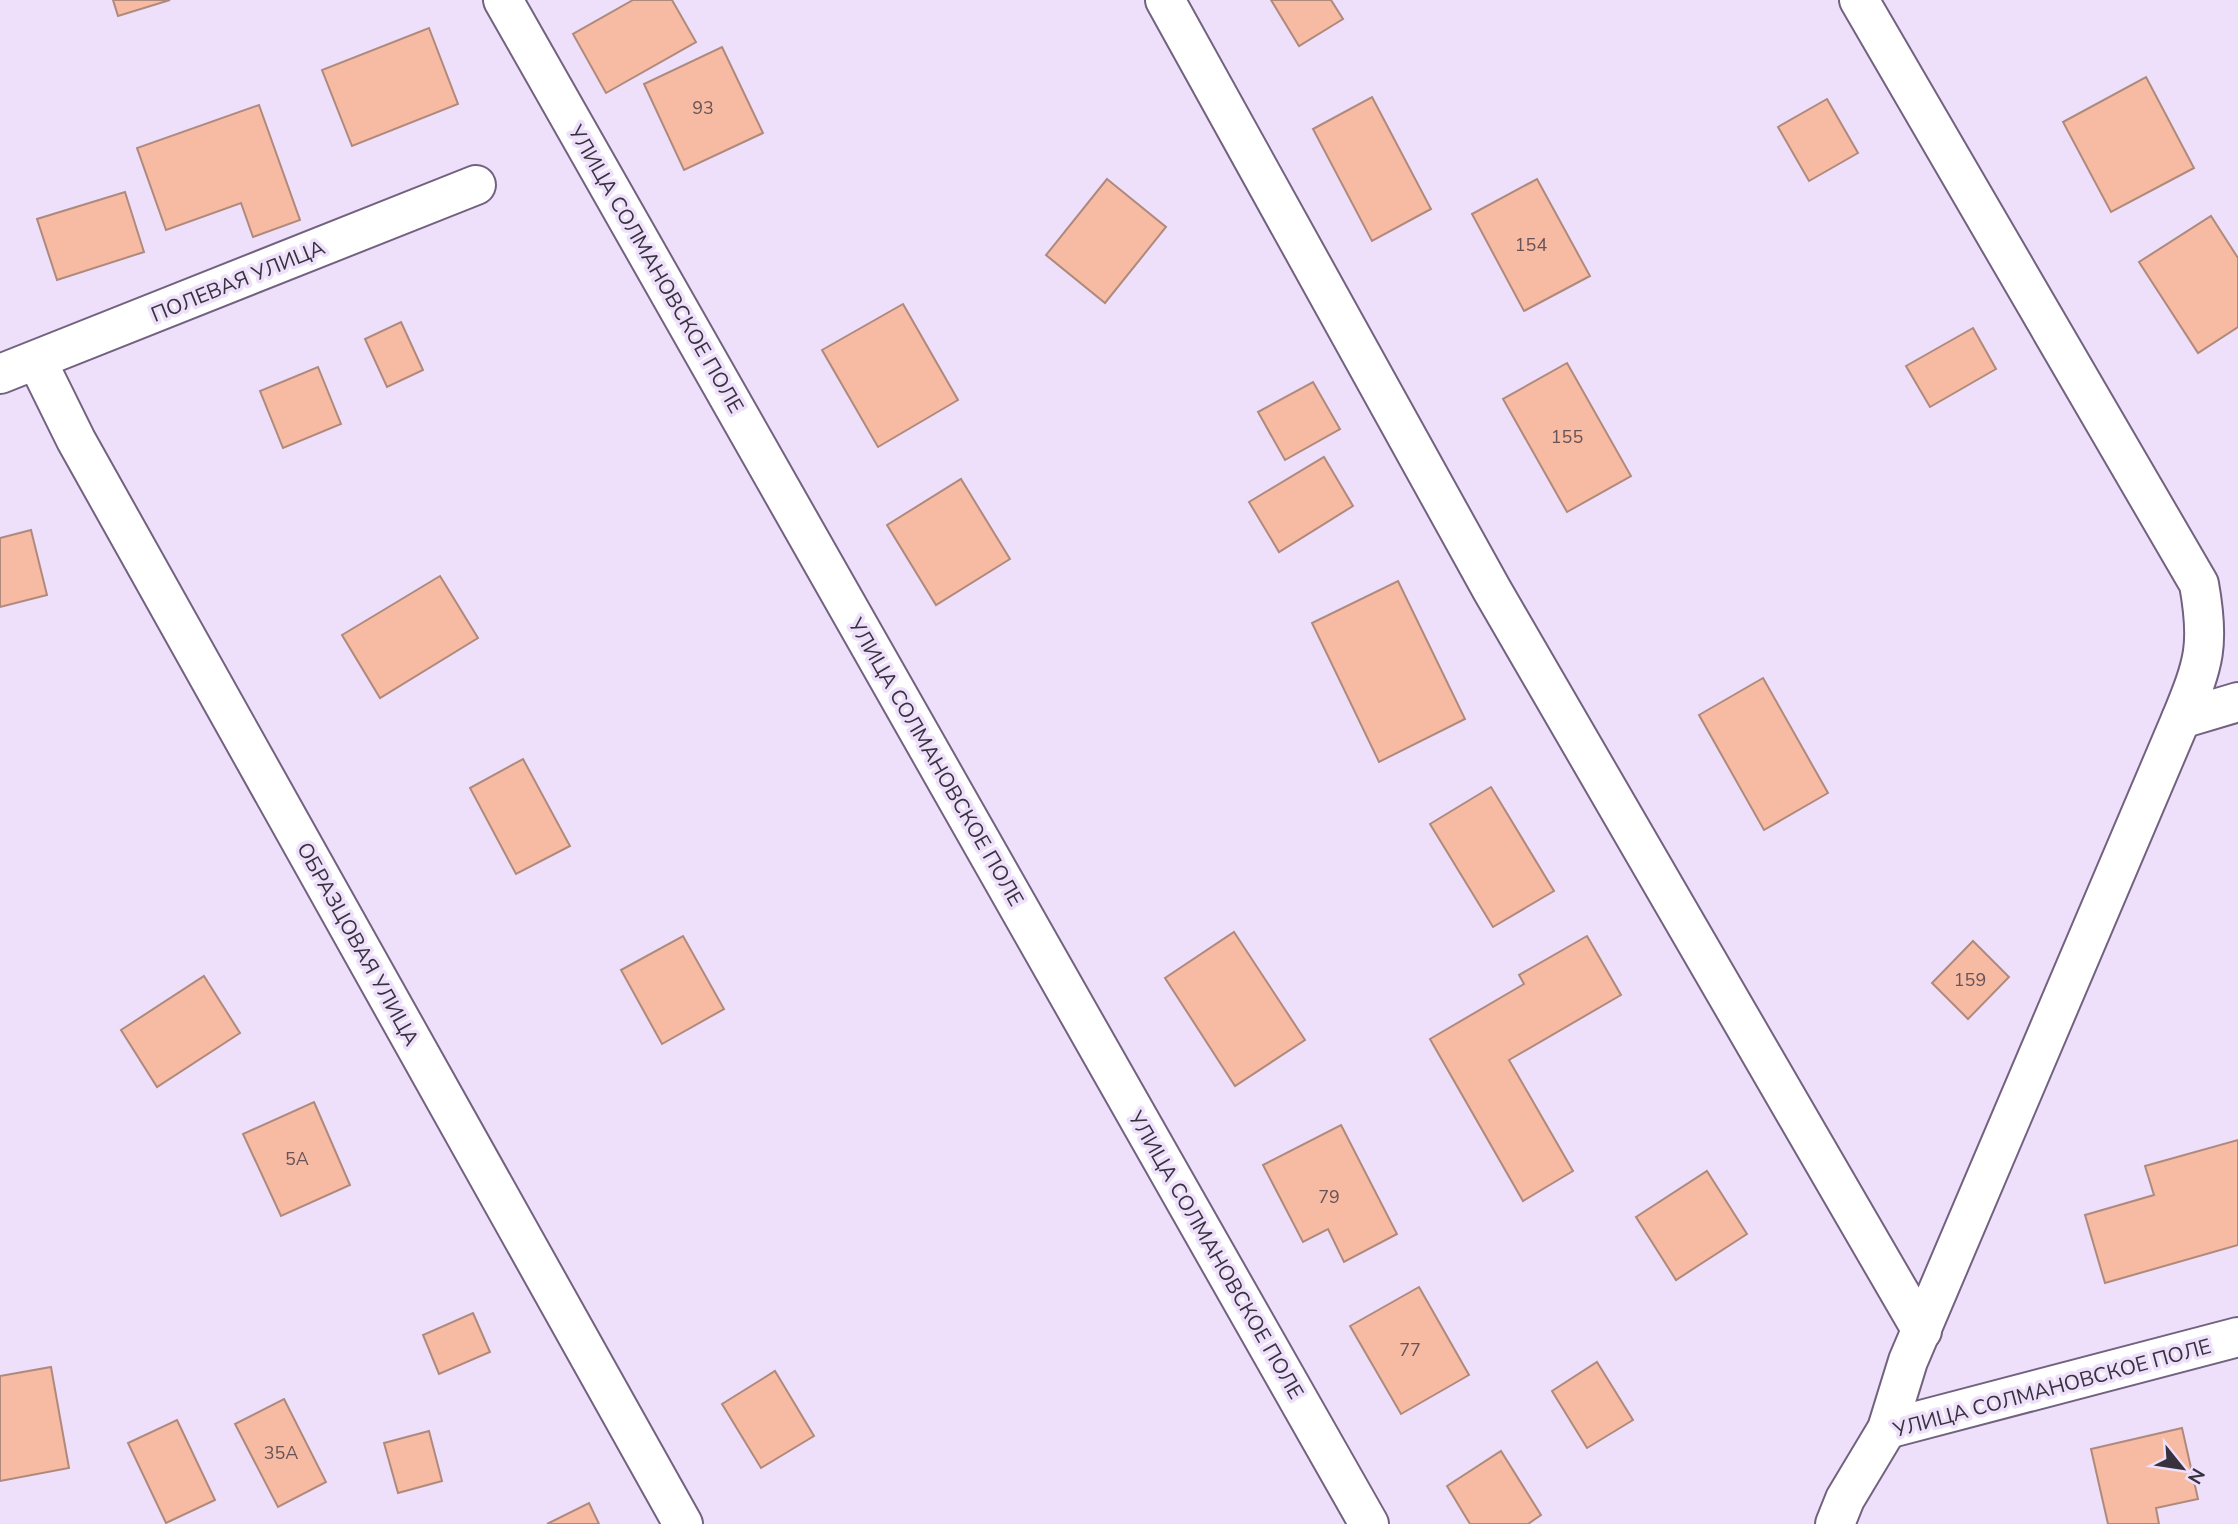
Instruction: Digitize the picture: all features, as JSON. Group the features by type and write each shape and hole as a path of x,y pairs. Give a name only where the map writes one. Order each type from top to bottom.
{"street":[{"name":"УЛИЦА СОЛМАНОВСКОЕ ПОЛЕ","path":"503,0 1369,1524"},
{"path":"1165,0 1492,590 1922,1331"},
{"path":"1859,0 2199,584 2206,624 2202,667 1908,1361 1887,1429"},
{"name":"ПОЛЕВАЯ УЛИЦА","path":"0,374 37,362 476,185"},
{"name":"ОБРАЗЦОВАЯ УЛИЦА","path":"37,362 89,464 683,1524"},
{"path":"2181,719 2238,702"},
{"name":"УЛИЦА СОЛМАНОВСКОЕ ПОЛЕ","path":"1835,1524 1845,1499 1887,1429 2238,1337"}],"building":[{"path":"113,0 170,0 118,16"},
{"path":"633,0 672,0 696,42 606,93 573,34"},
{"path":"1271,0 1331,0 1343,19 1299,46"},
{"path":"429,28 458,104 352,146 322,70"},
{"path":"722,47 763,133 684,170 644,84"},
{"path":"2146,77 2194,168 2111,212 2063,122"},
{"path":"1372,97 1431,209 1372,241 1313,129"},
{"path":"1827,99 1858,153 1809,181 1778,127"},
{"path":"259,105 300,220 253,237 241,203 166,230 137,148"},
{"path":"1107,179 1166,227 1105,303 1046,255"},
{"path":"1537,179 1590,276 1524,311 1472,214"},
{"path":"125,192 144,252 57,280 37,219"},
{"path":"2211,216 2238,258 2238,327 2198,353 2139,262"},
{"path":"903,304 958,400 878,447 822,350"},
{"path":"401,322 423,370 387,387 365,339"},
{"path":"1973,328 1996,369 1930,407 1906,366"},
{"path":"1567,363 1631,476 1567,512 1503,399"},
{"path":"318,367 341,424 283,448 260,391"},
{"path":"1313,382 1340,429 1285,460 1258,412"},
{"path":"1324,457 1353,506 1279,552 1249,502"},
{"path":"961,479 1010,559 936,605 887,525"},
{"path":"31,530 47,595 0,607 0,538"},
{"path":"440,576 478,638 380,698 342,635"},
{"path":"1398,581 1465,719 1379,762 1312,623"},
{"path":"1763,678 1828,793 1764,830 1699,715"},
{"path":"523,759 570,846 516,874 470,788"},
{"path":"1491,787 1554,891 1493,927 1430,824"},
{"path":"1234,932 1305,1040 1235,1086 1165,978"},
{"path":"683,936 724,1009 662,1044 621,970"},
{"path":"1587,936 1621,995 1509,1060 1573,1171 1523,1201 1430,1039 1524,984 1519,975"},
{"path":"1973,941 2009,977 1968,1019 1932,983"},
{"path":"204,976 240,1033 157,1087 121,1030"},
{"path":"314,1102 350,1185 281,1216 243,1134"},
{"path":"1341,1125 1397,1234 1344,1262 1328,1229 1303,1242 1263,1165"},
{"path":"2238,1140 2238,1245 2105,1283 2085,1215 2154,1195 2145,1166"},
{"path":"1707,1171 1747,1234 1676,1280 1636,1217"},
{"path":"1419,1287 1469,1375 1401,1414 1350,1326"},
{"path":"473,1313 490,1352 439,1374 423,1335"},
{"path":"1597,1362 1633,1420 1587,1448 1552,1391"},
{"path":"51,1367 69,1468 0,1481 0,1376"},
{"path":"775,1371 814,1436 761,1468 722,1404"},
{"path":"284,1399 326,1482 278,1507 235,1424"},
{"path":"177,1420 215,1500 166,1523 128,1443"},
{"path":"2182,1428 2198,1499 2156,1508 2159,1524 2108,1524 2091,1449"},
{"path":"429,1431 442,1481 398,1493 384,1443"},
{"path":"1501,1451 1541,1515 1528,1524 1470,1524 1447,1486"},
{"path":"589,1503 599,1524 547,1524"}]}
